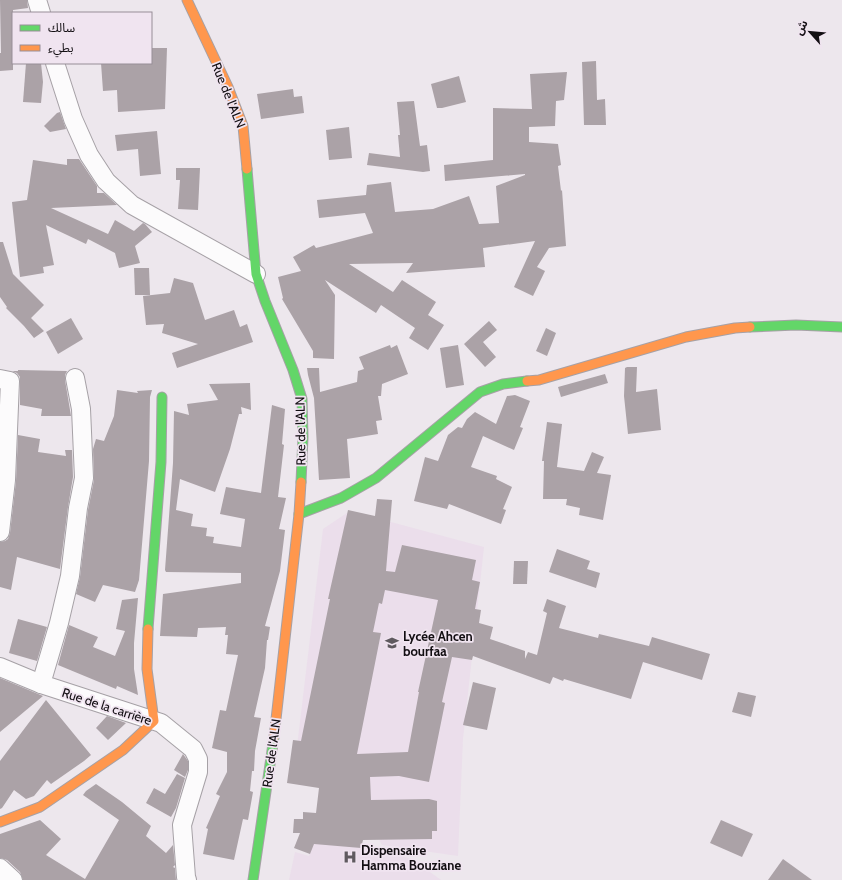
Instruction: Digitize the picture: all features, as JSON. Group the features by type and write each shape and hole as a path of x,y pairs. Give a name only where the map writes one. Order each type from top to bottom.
{"street":[{"path":"37,0 41,12"},
{"name":"Rue de l'ALN","path":"187,0 228,87 243,126 256,274 265,301 293,370 302,399 303,437 299,514 275,728 253,880"},
{"path":"55,64 73,119 90,155 106,181 132,205 256,274"},
{"path":"299,514 341,498 376,478 480,392 503,384 539,380 686,337 735,328 796,325 842,327"},
{"path":"0,378 10,381 6,480 0,532"},
{"path":"41,684 59,623 70,576 78,508 84,478 81,409 75,378"},
{"path":"0,822 40,806 123,750 154,721 147,669 147,643 161,462 162,397"},
{"name":"Rue de la carrière","path":"0,667 41,684 161,723 193,749 198,758 198,772 182,825 186,877 188,880"},
{"path":"0,868 13,880"}],"shaded area":[{"name":"Lycée Ahcen bourfaa","path":"350,511 484,547 463,739 458,856 382,845 339,763 297,747 323,529"},
{"name":"Dispensaire Hamma Bouziane","path":"313,837 370,847 412,859 441,880 289,880 295,852 309,856"}],"building":[{"path":"0,0 27,0 28,8 13,10 12,12 13,70 0,71"},
{"path":"152,48 167,48 165,109 118,112 117,90 103,91 101,64 152,64"},
{"path":"596,61 597,100 605,99 606,125 584,125 582,62"},
{"path":"26,64 41,64 43,82 41,103 23,102"},
{"path":"567,72 564,100 556,101 555,126 529,127 529,142 558,144 561,165 558,166 561,191 562,190 566,246 549,248 537,267 545,271 533,296 514,287 535,241 483,248 485,267 406,273 413,263 349,264 393,292 402,280 436,302 428,315 444,325 428,350 409,338 415,328 381,305 376,313 325,280 335,295 334,359 313,358 313,351 282,299 278,277 301,271 293,257 314,245 316,248 373,233 365,213 319,218 317,200 366,195 367,185 391,182 395,212 433,209 469,196 479,224 499,223 496,186 525,174 445,181 444,165 493,160 493,108 532,109 530,74"},
{"path":"459,76 466,102 437,108 431,84"},
{"path":"293,89 294,97 302,96 304,113 261,119 257,94"},
{"path":"414,101 420,146 427,145 430,171 423,172 367,165 369,153 400,157 397,102"},
{"path":"60,112 66,129 50,132 44,126 57,113"},
{"path":"349,127 352,158 329,160 326,130"},
{"path":"157,131 161,174 140,176 138,149 117,151 115,135"},
{"path":"67,159 79,159 97,186 97,193 104,193 117,205 51,208 108,234 115,220 134,231 143,223 145,224 152,232 135,246 140,263 119,268 115,253 88,239 86,244 46,225 54,265 43,267 44,273 20,277 12,202 27,200 33,160 67,165"},
{"path":"176,168 200,168 198,210 178,209 180,180 176,180"},
{"path":"0,242 3,242 13,274 44,305 31,318 44,331 34,338 6,308 7,307 0,297"},
{"path":"134,268 149,268 150,295 135,295"},
{"path":"174,278 193,283 205,320 234,310 240,327 247,324 253,342 177,368 172,353 198,344 162,333 164,324 146,325 143,296 170,293"},
{"path":"71,318 83,339 58,354 46,332"},
{"path":"489,321 497,330 483,342 496,357 485,367 464,344"},
{"path":"546,328 556,333 547,356 536,351"},
{"path":"390,345 391,348 397,345 408,374 382,384 381,396 378,396 382,420 376,421 378,434 347,439 350,478 319,480 314,398 307,368 319,368 320,392 357,382 358,371 364,369 359,357"},
{"path":"458,345 464,385 446,388 440,348"},
{"path":"637,367 636,392 657,389 661,430 628,434 624,396 625,368"},
{"path":"12,371 67,371 65,380 71,416 41,416 42,409 20,405 20,377 17,373"},
{"path":"605,374 608,383 561,397 558,387"},
{"path":"250,383 251,410 241,407 242,414 239,414 230,449 215,492 180,479 176,510 193,514 191,526 207,528 206,536 214,537 213,543 241,547 245,519 220,514 226,487 261,493 272,405 285,409 282,444 284,445 278,497 286,498 279,529 285,530 280,571 265,626 270,627 267,640 265,668 254,717 261,718 255,751 254,771 252,771 250,791 253,792 248,820 243,819 234,860 203,854 208,829 206,828 220,796 216,794 227,772 227,752 212,748 220,710 226,711 238,655 226,654 228,635 225,635 226,627 198,628 197,637 160,636 163,594 241,583 241,573 166,572 165,570 173,463 174,411 189,415 187,404 218,400 209,384"},
{"path":"117,390 138,393 137,391 152,390 150,397 149,461 139,580 135,592 103,585 95,602 76,594 80,577 88,510 94,480 93,449 96,439 104,441 114,416"},
{"path":"515,395 530,401 520,427 523,428 514,450 483,436 471,467 497,476 496,479 512,487 503,509 506,510 501,524 449,504 447,509 414,501 425,457 438,461 448,435 458,427 462,428 467,419 475,412 496,424 507,396"},
{"path":"547,422 562,424 557,467 584,471 592,452 604,457 597,473 611,475 603,520 579,515 580,508 566,505 567,499 543,499 544,461 542,461"},
{"path":"18,435 40,439 38,452 66,456 65,450 72,450 73,477 60,569 17,557 11,590 0,587 0,542 8,539 10,533 16,481"},
{"path":"377,499 392,500 386,571 395,572 402,545 476,560 472,580 480,582 475,609 481,610 479,623 493,627 490,639 525,651 525,659 528,652 537,655 547,613 543,611 547,599 566,606 559,628 598,638 599,634 649,646 652,637 710,654 702,680 643,662 631,699 564,679 563,681 553,677 550,684 473,656 472,660 452,657 442,702 445,703 429,782 399,776 370,777 371,800 429,799 437,801 437,831 432,831 432,839 363,840 361,848 314,844 310,854 294,848 300,833 293,833 294,819 303,819 303,812 316,813 319,788 287,783 293,740 301,741 330,599 328,599 348,510 375,516","holes":["385,590 438,600 418,692 408,752 357,754 381,633 373,632 379,603 382,604"]},
{"path":"557,549 590,561 587,569 600,573 596,588 549,572"},
{"path":"514,561 528,561 527,584 513,584"},
{"path":"138,598 134,643 134,669 138,695 117,686 116,689 58,665 69,625 98,637 93,647 115,656 125,631 116,629 122,600"},
{"path":"18,619 47,627 37,661 9,653"},
{"path":"0,678 43,696 0,732"},
{"path":"473,682 496,688 487,730 463,725"},
{"path":"738,692 756,696 751,717 732,712"},
{"path":"46,700 91,755 51,784 47,780 34,796 26,799 14,790 0,809 0,761"},
{"path":"107,716 126,723 108,740 96,728"},
{"path":"183,754 188,761 188,770 185,777 174,770"},
{"path":"177,774 185,778 176,808 171,817 146,803 154,788 165,794"},
{"path":"96,784 122,802 151,826 146,836 166,853 173,845 175,865 173,867 175,868 176,880 23,880 20,872 7,860 0,858 0,834 40,820 61,839 46,855 85,879 119,820 83,795"},
{"path":"721,820 753,834 742,857 710,843"},
{"path":"783,859 812,880 768,880"}],"traffic: fast":[{"path":"247,169 256,274 265,301 293,370 302,399 303,437 301,482"},
{"path":"750,327 796,325 842,327"},
{"path":"299,514 341,498 376,478 480,392 503,384 527,381"},
{"path":"148,629 161,462 162,397"},
{"path":"253,880 274,737"}],"traffic: slow":[{"path":"187,0 228,87 243,126 247,169"},
{"path":"527,381 539,380 686,337 735,328 750,327"},
{"path":"274,737 299,514 301,482"},
{"path":"0,822 40,807 123,750 154,721 147,669 148,629"}],"place":[{"name":"Lycée Ahcen bourfaa","path":"392,643"},
{"name":"Dispensaire Hamma Bouziane","path":"350,857"}]}
